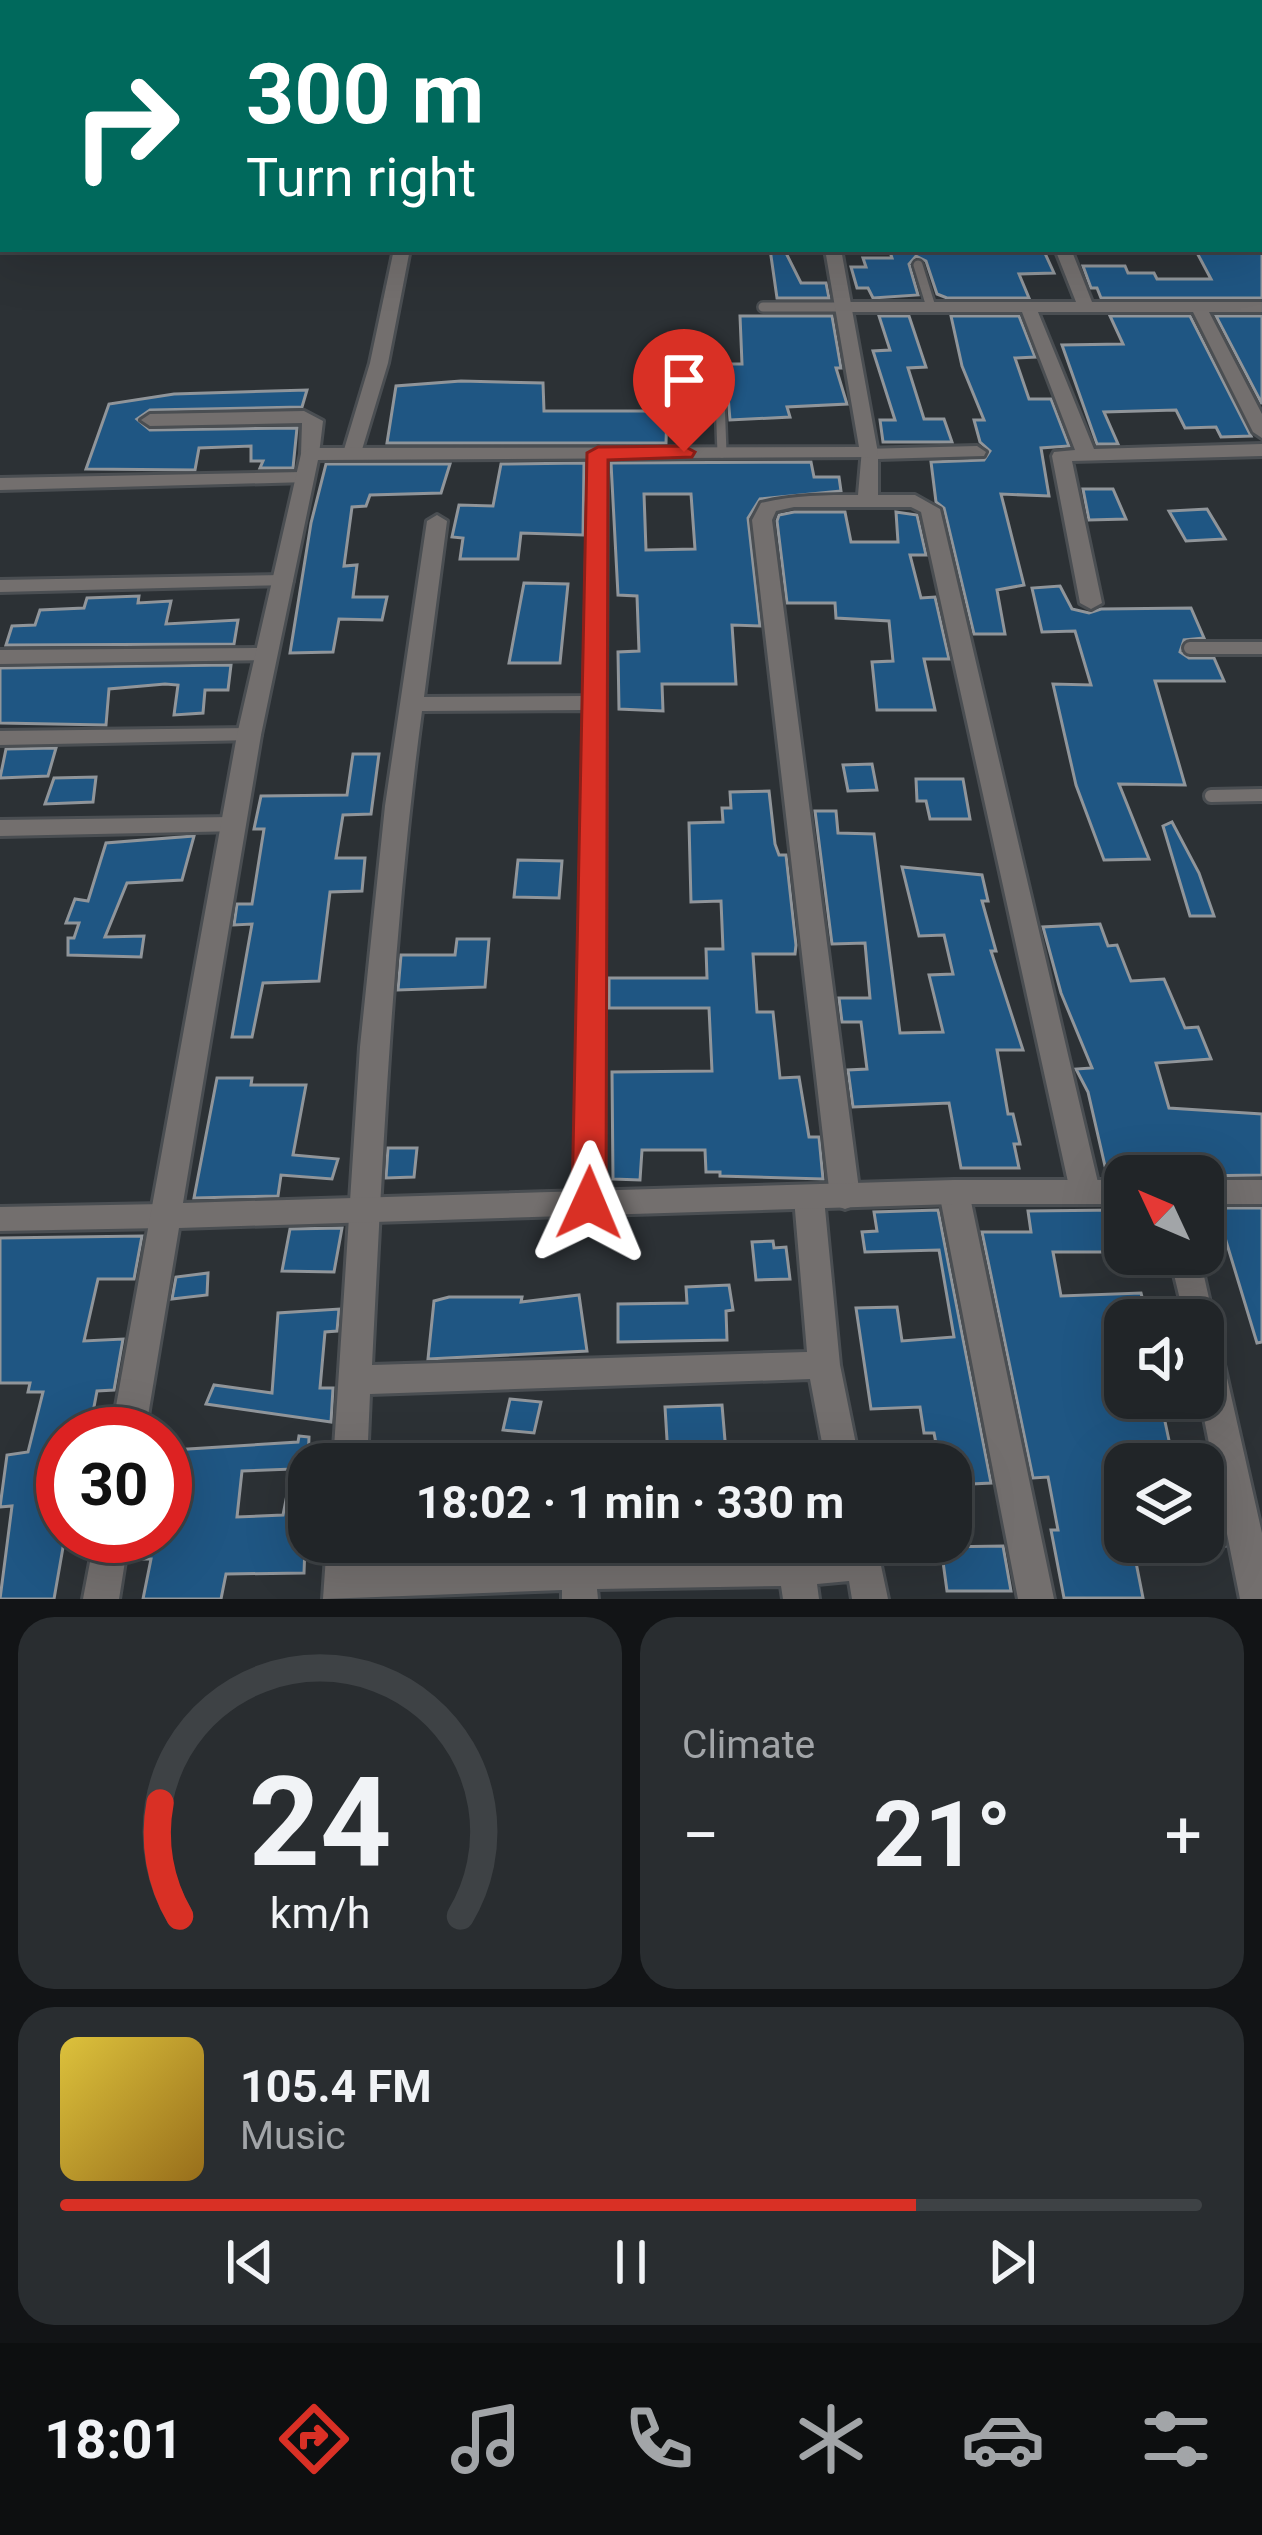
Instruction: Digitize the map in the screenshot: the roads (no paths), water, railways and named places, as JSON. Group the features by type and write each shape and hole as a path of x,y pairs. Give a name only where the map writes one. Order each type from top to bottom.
{"street":[{"path":"352,453 379,363 401,252"},
{"path":"833,252 869,453 868,500"},
{"path":"1064,252 1086,307"},
{"path":"844,307 1262,307"},
{"path":"1028,307 1087,453"},
{"path":"1199,308 1262,432"},
{"path":"132,1407 249,735 316,429 314,421 304,418 150,420"},
{"path":"1090,603 1060,459 1087,453 1262,450"},
{"path":"0,484 306,466 352,453 977,452"},
{"path":"589,1203 598,453"},
{"path":"845,1197 762,520 764,510 777,503 915,501 930,509 1084,1191"},
{"path":"351,1443 374,1047 436,521"},
{"path":"0,586 283,581"},
{"path":"0,657 265,655"},
{"path":"412,704 594,703"},
{"path":"0,738 249,735"},
{"path":"0,828 233,825"},
{"path":"0,1219 1104,1191"},
{"path":"954,1192 1036,1599"},
{"path":"1224,1192 1262,1192"},
{"path":"809,1198 824,1366 839,1443"},
{"path":"355,1380 824,1366"},
{"path":"1222,1419 1256,1578"},
{"path":"101,1599 107,1563"},
{"path":"341,1590 799,1584 840,1563"},
{"path":"863,1563 870,1599"}],"lane":[{"path":"918,265 931,307"},
{"path":"763,307 844,307"},
{"path":"720,399 722,452"},
{"path":"1190,648 1262,648"},
{"path":"1211,796 1262,795"}]}
